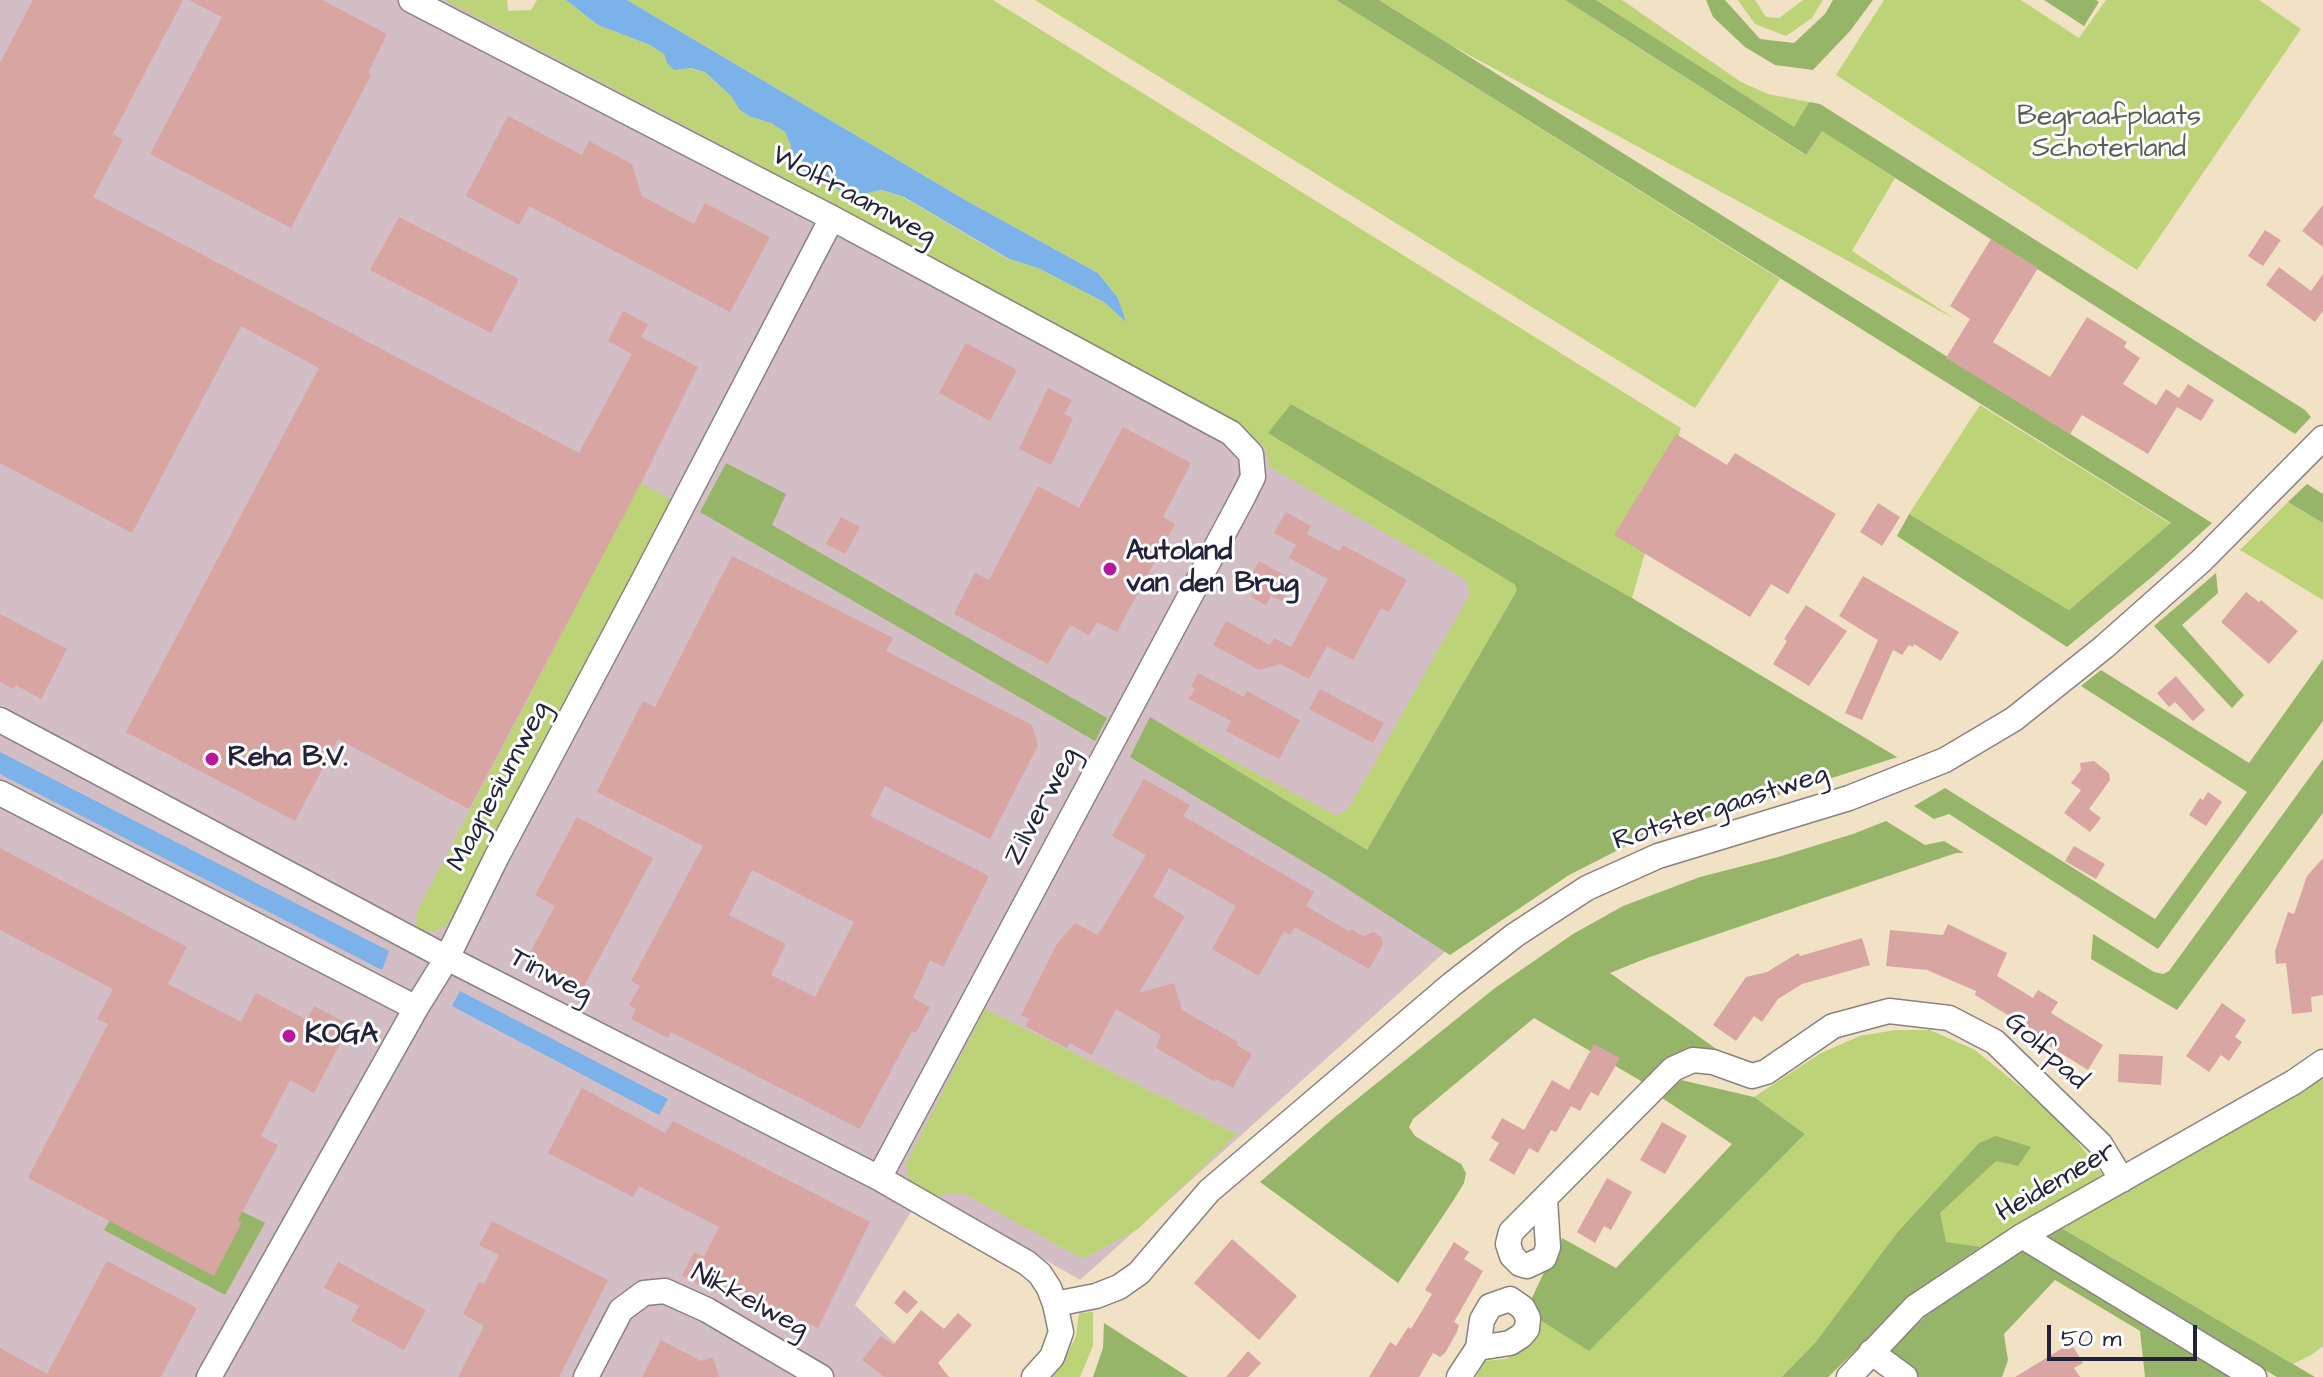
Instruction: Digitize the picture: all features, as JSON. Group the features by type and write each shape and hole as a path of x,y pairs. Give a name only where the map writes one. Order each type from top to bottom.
{"street":[{"name":"Wolfraamweg","path":"411,0 832,218 1231,433 1247,447 1253,462"},
{"name":"Magnesiumweg","path":"209,1377 447,958 496,858 832,218"},
{"name":"Rotstergaastweg","path":"1055,1304 1096,1296 1119,1287 1139,1273 1209,1191 1451,985 1515,935 1587,888 1658,856 1849,798 1945,760 2014,719 2104,647 2201,561 2323,438"},
{"name":"Zilverweg","path":"879,1178 1244,495 1253,477 1253,462"},
{"name":"Tinweg","path":"0,720 447,958 879,1178 1027,1263 1040,1274 1055,1304"},
{"path":"0,793 416,1008"},
{"name":"Golfpad","path":"1545,1200 1673,1069 1693,1060 1713,1062 1752,1076 1766,1072 1833,1026 1889,1011 1949,1018 1995,1042 2100,1144 2122,1180"},
{"name":"Heidemeer","path":"1849,1377 1915,1307 2022,1236 2294,1082 2323,1062"},
{"path":"2022,1236 2254,1377"},
{"name":"Nikkelweg","path":"586,1377 621,1310 644,1293 665,1291 707,1310 821,1377"},
{"path":"1034,1377 1058,1345 1061,1332 1055,1304"},
{"path":"1459,1377 1478,1348"},
{"path":"1871,1352 1905,1377"}],"shaded area":[{"path":"0,0 468,0 1240,421 1283,469 1471,578 1447,950 1080,1280 924,1190 855,1305 907,1355 888,1377 0,1377"}],"green space":[{"path":"445,0 507,0 508,11 531,10 537,0 566,0 598,25 650,45 664,54 667,63 705,72 741,110 785,132 791,146 788,162 843,192 858,195 880,190 903,197 1008,259 1038,268 1104,302 1125,321 1118,298 1098,273 967,201 627,0 993,0 1681,428 1632,598 1291,404 1514,584 1517,590 1367,850 1150,717 1337,816 1349,808 1470,594 1465,579 1270,467 1266,450 1260,443 1225,418 868,222"},
{"path":"1035,0 1336,0 1780,279 1695,408"},
{"path":"1336,0 1379,0 2212,523 2067,647 1897,536 1909,514 2069,610 2171,523"},
{"path":"1379,0 1565,0 1805,155 1821,130 1895,178 1852,251 1955,319 1449,44"},
{"path":"1565,0 1596,0 1794,127 1809,102 1820,104 2305,410 2311,417 2295,434 1822,131 1806,155"},
{"path":"1596,0 1622,0 1741,82 1768,94 1809,102 1794,128"},
{"path":"1706,0 1725,0 1760,39 1794,43 1825,14 1833,0 1873,0 1850,31 1813,70 1775,65 1745,47 1713,17"},
{"path":"1738,0 1755,0 1766,17 1779,18 1803,0 1823,0 1812,18 1786,36 1755,24"},
{"name":"Begraafplaats Schoterland","path":"1884,0 2021,0 2079,38 2106,0 2259,0 2301,29 2137,270 1836,75"},
{"path":"2044,0 2096,0 2099,2 2084,26"},
{"path":"1291,404 1632,598 1897,757 1907,754 1638,840 1569,875 1450,955 1329,877 1130,757 1150,717 1367,850 1517,590 1514,584 1268,433"},
{"path":"1980,405 2171,524 2069,610 1909,514"},
{"path":"726,463 786,494 772,525 1107,718 1095,741 700,512"},
{"path":"640,483 674,501 447,925 435,932 417,932 416,914"},
{"path":"2307,484 2323,494 2323,523 2288,502"},
{"path":"2288,502 2323,523 2323,600 2240,550"},
{"path":"2216,573 2218,593 2182,625 2244,695 2232,708 2154,626"},
{"path":"2323,659 2323,721 2158,949 1949,814 1934,819 1914,806 1945,788 2155,919 2247,792 2081,686 2101,670 2249,763"},
{"path":"2323,759 2323,813 2177,1010 2091,959 2093,934 2154,972 2163,974 2169,971"},
{"path":"1886,821 1925,845 1944,841 1964,853 1956,853 1610,973 1743,1068 1681,1052 1646,1084 1534,1018 1413,1119 1409,1127 1415,1136 1461,1164 1466,1173 1453,1201 1398,1283 1260,1182 1336,1116 1495,988 1573,934 1623,906 1700,877 1778,857"},
{"path":"985,1009 1237,1134 1138,1229 1083,1259 963,1193 926,1196 910,1188 906,1164"},
{"path":"1895,1030 1930,1030 1975,1050 2060,1119 2106,1179 2001,1235 1920,1288 1828,1377 1476,1377 1485,1361 1506,1359 1523,1348 1532,1315 1589,1350 1805,1134 1754,1097 1821,1053 1860,1036"},
{"path":"2323,1079 2323,1346 2311,1355 2293,1364 2058,1226"},
{"path":"1681,1080 1754,1097 1805,1134 1589,1351 1532,1315 1529,1304 1548,1264 1557,1256 1562,1238 1616,1268 1732,1144 1662,1098"},
{"path":"1996,1136 2031,1147 2018,1166 1996,1161 1940,1213 1946,1242 1980,1247 1920,1288 1828,1377 1782,1377 1816,1342 1897,1233 1979,1143"},
{"path":"146,1163 265,1223 225,1295 104,1230"},
{"path":"2058,1226 2315,1377 2277,1377 2037,1237"},
{"path":"2012,1251 2034,1256 2229,1377 2145,1377 2140,1331 2055,1280 2004,1334 2008,1360 2002,1377 1919,1377 1905,1369 1890,1352 1891,1346 1954,1292"},
{"path":"1093,1312 1093,1346 1080,1377 1051,1377 1062,1365 1076,1336 1079,1313"},
{"path":"1104,1323 1188,1377 1093,1377 1103,1348"}],"water":[{"path":"566,0 627,0 967,201 1098,273 1118,298 1126,322 1104,302 1038,268 1009,259 904,197 881,190 858,195 843,192 787,161 791,146 785,132 740,110 731,96 705,72 690,68 674,70 664,54 650,45 598,25"},
{"path":"0,752 389,951 382,970 0,774"},
{"path":"460,991 668,1099 659,1115 452,1006"}],"building":[{"path":"33,0 183,0 113,134 123,140 93,197 579,453 632,354 608,341 623,311 648,324 641,337 698,367 640,485 469,809 338,739 295,821 126,732 319,368 241,326 132,533 0,463 0,63"},
{"path":"189,0 322,0 387,34 368,73 371,75 291,228 150,154 222,17"},
{"path":"508,116 582,155 589,141 632,164 642,196 694,224 705,203 770,237 730,312 529,206 519,225 466,196"},
{"path":"2323,205 2323,247 2302,231"},
{"path":"399,217 519,279 491,333 370,270"},
{"path":"2265,230 2281,240 2263,266 2248,256"},
{"path":"1991,239 2038,268 1993,342 2050,377 2087,317 2127,342 2124,347 2140,358 2123,384 2156,405 2166,389 2179,398 2188,384 2214,400 2201,421 2177,407 2148,454 2082,415 2070,434 1946,358 1970,319 1950,306"},
{"path":"2279,267 2311,291 2323,274 2323,311 2315,322 2266,285"},
{"path":"966,343 1017,370 990,421 939,393"},
{"path":"1048,388 1072,400 1064,414 1073,418 1051,465 1019,449"},
{"path":"1123,427 1191,463 1163,517 1175,524 1117,632 1097,622 1089,635 1070,625 1048,664 954,614 975,573 989,580 1038,486 1079,508"},
{"path":"1676,434 1727,465 1735,453 1836,514 1788,594 1771,584 1750,617 1614,535"},
{"path":"1878,503 1900,517 1882,546 1860,532"},
{"path":"1286,512 1311,526 1307,534 1339,551 1343,545 1407,580 1389,612 1381,608 1353,660 1327,646 1309,679 1280,664 1259,670 1213,645 1226,621 1270,645 1274,638 1291,647 1328,579 1289,558 1296,545 1274,533"},
{"path":"841,517 860,527 845,554 826,544"},
{"path":"732,556 893,638 886,651 1032,725 1038,745 990,839 885,786 870,816 989,876 943,967 930,960 913,998 930,1007 916,1033 912,1031 860,1129 671,1032 668,1038 631,1019 636,1009 629,1005 640,986 631,981 703,846 597,792 643,701 655,707","holes":["752,870 854,922 815,997 771,975 786,944 729,915"]},
{"path":"1259,561 1293,580 1282,601 1271,596 1266,605 1251,597 1256,588 1247,583"},
{"path":"1863,576 1959,632 1941,661 1914,644 1913,647 1909,645 1902,655 1893,650 1862,720 1845,713 1878,640 1839,616"},
{"path":"2246,592 2259,602 2261,600 2298,631 2269,664 2221,622"},
{"path":"1806,605 1847,631 1809,686 1773,664 1787,641 1784,639"},
{"path":"0,614 67,649 41,699 16,685 14,689 0,682"},
{"path":"1198,673 1244,697 1247,691 1300,720 1279,759 1226,731 1231,721 1189,699"},
{"path":"2176,676 2205,710 2193,721 2175,702 2169,707 2157,693"},
{"path":"1320,689 1384,723 1373,743 1309,709"},
{"path":"2094,761 2109,773 2110,780 2089,809 2101,818 2090,832 2064,813 2081,790 2071,783 2081,770 2080,763"},
{"path":"1144,779 1190,805 1183,816 1314,892 1306,906 1350,932 1351,929 1363,936 1374,932 1381,937 1383,944 1369,969 1295,927 1290,935 1284,931 1259,976 1212,949 1236,906 1169,868 1153,897 1185,916 1139,993 1174,983 1182,1010 1238,1042 1236,1045 1252,1054 1233,1088 1216,1079 1215,1082 1156,1048 1161,1035 1116,1009 1092,1055 1070,1043 1067,1048 1025,1026 1029,1019 1021,1015 1057,944 1075,923 1098,935 1146,855 1112,836"},
{"path":"2208,792 2222,802 2206,826 2189,815"},
{"path":"577,817 653,858 581,992 525,962 555,906 535,895"},
{"path":"2074,846 2105,864 2096,879 2065,861"},
{"name":"KOGA","path":"0,848 187,947 168,984 241,1022 256,993 307,1020 314,1006 350,1025 314,1093 290,1080 261,1136 278,1145 238,1220 242,1222 214,1276 28,1178 108,1024 97,1019 113,989 0,930"},
{"path":"2323,858 2323,995 2311,997 2312,1012 2292,1014 2286,963 2276,964 2275,951 2288,912 2294,914 2307,876"},
{"path":"1948,924 2007,953 1997,976 2033,998 2038,990 2058,1002 2051,1013 2103,1045 2088,1070 2025,1031 2027,1027 1975,995 1976,991 1927,970 1886,966 1890,930 1943,935"},
{"path":"1862,938 1870,965 1802,984 1778,999 1762,1022 1754,1016 1736,1041 1713,1025 1746,977 1767,972 1798,953 1800,956"},
{"path":"2222,1003 2246,1020 2235,1037 2242,1042 2229,1061 2221,1055 2209,1072 2186,1056"},
{"path":"1594,1044 1620,1058 1598,1096 1591,1092 1580,1111 1571,1106 1556,1132 1551,1130 1538,1153 1529,1148 1514,1175 1489,1160 1499,1143 1491,1138 1502,1118 1524,1130 1552,1080 1569,1090"},
{"path":"2119,1054 2163,1056 2161,1085 2118,1082"},
{"path":"582,1088 665,1133 673,1121 870,1222 818,1328 722,1281 716,1293 682,1276 694,1252 704,1257 719,1227 639,1186 633,1197 548,1153"},
{"path":"1662,1122 1687,1136 1665,1174 1640,1160"},
{"path":"1607,1178 1632,1192 1611,1230 1604,1226 1595,1243 1577,1232"},
{"path":"492,1221 608,1280 559,1377 458,1377 484,1326 463,1314 479,1282 484,1284 499,1255 479,1245"},
{"path":"1232,1239 1297,1296 1259,1340 1194,1283"},
{"path":"1454,1242 1469,1252 1464,1259 1483,1271 1454,1322 1459,1325 1457,1332 1445,1353 1440,1357 1433,1353 1419,1377 1369,1377 1390,1342 1396,1346 1408,1327 1411,1329 1432,1294 1425,1290"},
{"path":"107,1261 197,1308 161,1377 0,1377 0,1348 47,1374"},
{"path":"338,1262 426,1310 404,1350 351,1321 359,1306 324,1288"},
{"path":"904,1290 918,1302 907,1314 894,1303"},
{"path":"921,1310 944,1329 958,1313 972,1325 938,1363 949,1377 884,1377 862,1360 881,1336 893,1345"},
{"path":"661,1340 701,1361 713,1357 719,1377 642,1377"},
{"path":"2071,1343 2083,1363 2074,1368 2080,1377 2015,1377"},
{"path":"1248,1351 1261,1363 1248,1377 1226,1377"}],"place":[{"name":"Autoland van den Brug","path":"1110,569"},
{"name":"Reha B.V.","path":"212,759"},
{"name":"KOGA","path":"289,1036"}]}
